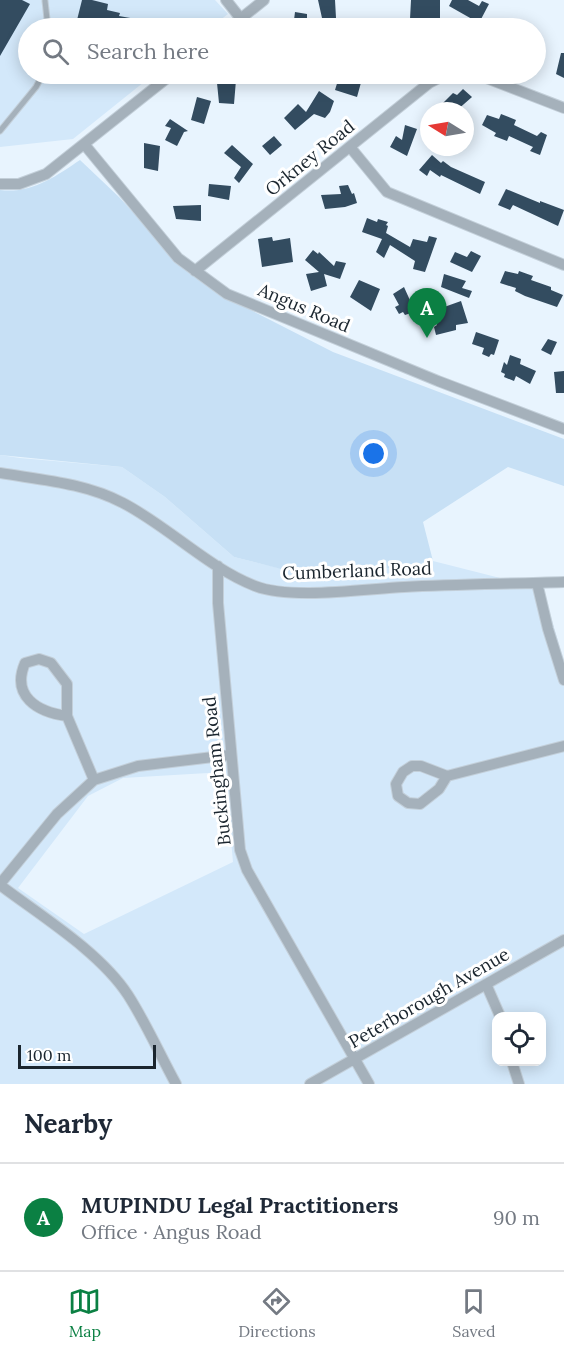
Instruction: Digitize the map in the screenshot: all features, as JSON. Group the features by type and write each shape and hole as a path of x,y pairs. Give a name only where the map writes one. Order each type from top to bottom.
{"street":[{"path":"226,0 240,18"},
{"path":"242,18 264,0"},
{"path":"0,184 19,184 46,174 159,84"},
{"name":"Orkney Road","path":"195,270 428,84"},
{"path":"502,84 564,108"},
{"name":"Angus Road","path":"84,144 178,258 227,294 438,381 564,429"},
{"path":"350,147 380,185 395,196 564,265"},
{"name":"Cumberland Road","path":"0,474 68,484 105,494 126,504 167,530 218,566 254,586 268,590 289,593 475,583 564,582"},
{"name":"Buckingham Road","path":"218,566 218,603 240,850 248,870 369,1084"},
{"path":"537,583 564,680"},
{"path":"67,716 39,708 27,698 22,689 20,675 25,663 39,659 51,663 67,684 67,716 94,780"},
{"path":"447,776 439,789 420,804 408,803 398,796 396,784 403,772 412,766 421,766 447,776 564,746"},
{"path":"176,1084 128,995 109,972 87,951 0,885 57,814 94,780 138,766 230,755"},
{"name":"Peterborough Avenue","path":"310,1084 564,940"},
{"path":"486,984 498,1012"},
{"path":"514,1066 519,1084"}],"lane":[{"path":"45,1 47,18"},
{"path":"0,131 38,84"}],"shaded area":[{"path":"0,0 215,0 228,14 223,18 18,18 18,84 142,84 73,139 0,147"},
{"path":"80,160 119,197 176,259 229,299 333,352 564,439 564,486 508,467 423,522 433,561 353,574 289,571 234,557 165,497 122,467 0,455 0,190 11,191 32,187 52,178"},
{"path":"0,455 122,467 165,497 234,557 279,568 353,574 433,561 543,589 564,662 564,1084 0,1084","holes":["225,772 233,862 84,934 18,888 88,796 123,778"]}],"building":[{"path":"0,0 22,0 30,4 22,18 18,18 18,25 0,56"},
{"path":"82,0 92,0 108,4 107,10 130,18 78,18"},
{"path":"318,0 335,0 336,18 322,18"},
{"path":"411,0 440,0 440,18 410,18"},
{"path":"452,0 468,0 479,6 482,1 489,4 482,18 470,18 449,6"},
{"path":"295,12 307,14 307,18 294,18"},
{"path":"561,53 564,53 564,78 556,74"},
{"path":"217,84 236,84 234,104 219,103"},
{"path":"337,84 361,84 357,97 335,90"},
{"path":"463,89 472,97 466,102 444,102 453,93 457,95"},
{"path":"319,91 334,101 330,112 325,118 314,114 295,130 284,118 298,104 306,112"},
{"path":"197,97 211,101 204,124 191,120"},
{"path":"501,114 516,120 514,125 537,136 541,132 547,135 540,155 530,151 533,147 509,136 507,141 494,136 496,133 482,125 487,115 499,119"},
{"path":"170,119 188,131 184,132 177,146 165,140 171,128 165,126"},
{"path":"405,125 417,129 407,156 390,147 396,136 402,140"},
{"path":"274,136 282,145 270,155 262,146"},
{"path":"144,143 160,146 158,171 144,168"},
{"path":"232,145 253,164 239,183 234,178 241,167 224,153"},
{"path":"433,156 441,163 443,161 485,182 480,194 441,175 440,177 430,170 427,176 419,170"},
{"path":"209,184 231,186 229,200 208,196"},
{"path":"348,185 357,203 325,209 321,195 341,194 339,186"},
{"path":"506,189 564,210 558,226 513,205 510,210 498,205"},
{"path":"201,205 201,221 176,219 173,206"},
{"path":"367,218 377,222 378,219 388,222 386,233 410,247 413,239 427,242 429,236 437,238 425,272 413,269 415,261 390,245 384,258 376,252 382,239 362,232"},
{"path":"272,237 273,241 290,238 293,262 262,267 258,239"},
{"path":"313,250 318,254 319,252 334,266 336,261 346,263 340,279 324,274 327,286 311,291 306,274 319,272 305,260"},
{"path":"471,251 481,256 472,272 450,262 455,252 467,257"},
{"path":"505,271 518,274 519,271 533,276 531,280 551,287 551,290 563,295 557,307 525,296 515,291 516,288 500,283"},
{"path":"444,274 466,281 462,288 472,291 469,298 441,287"},
{"path":"359,280 380,289 371,311 350,297"},
{"path":"404,287 413,307 411,313 405,315 403,312 399,314 395,307 399,305 393,294"},
{"path":"461,301 468,323 456,325 456,330 436,335 434,327 437,325 433,311"},
{"path":"476,332 499,340 494,355 491,354 489,357 482,354 484,348 472,344"},
{"path":"548,339 557,342 551,355 541,350"},
{"path":"510,355 521,359 520,364 536,371 530,384 516,376 514,381 504,377 505,374 501,372 504,362 507,365"},
{"path":"564,371 564,393 556,393 554,372"}],"place":[{"name":"MUPINDU Legal Practitioners","path":"427,338"}]}
